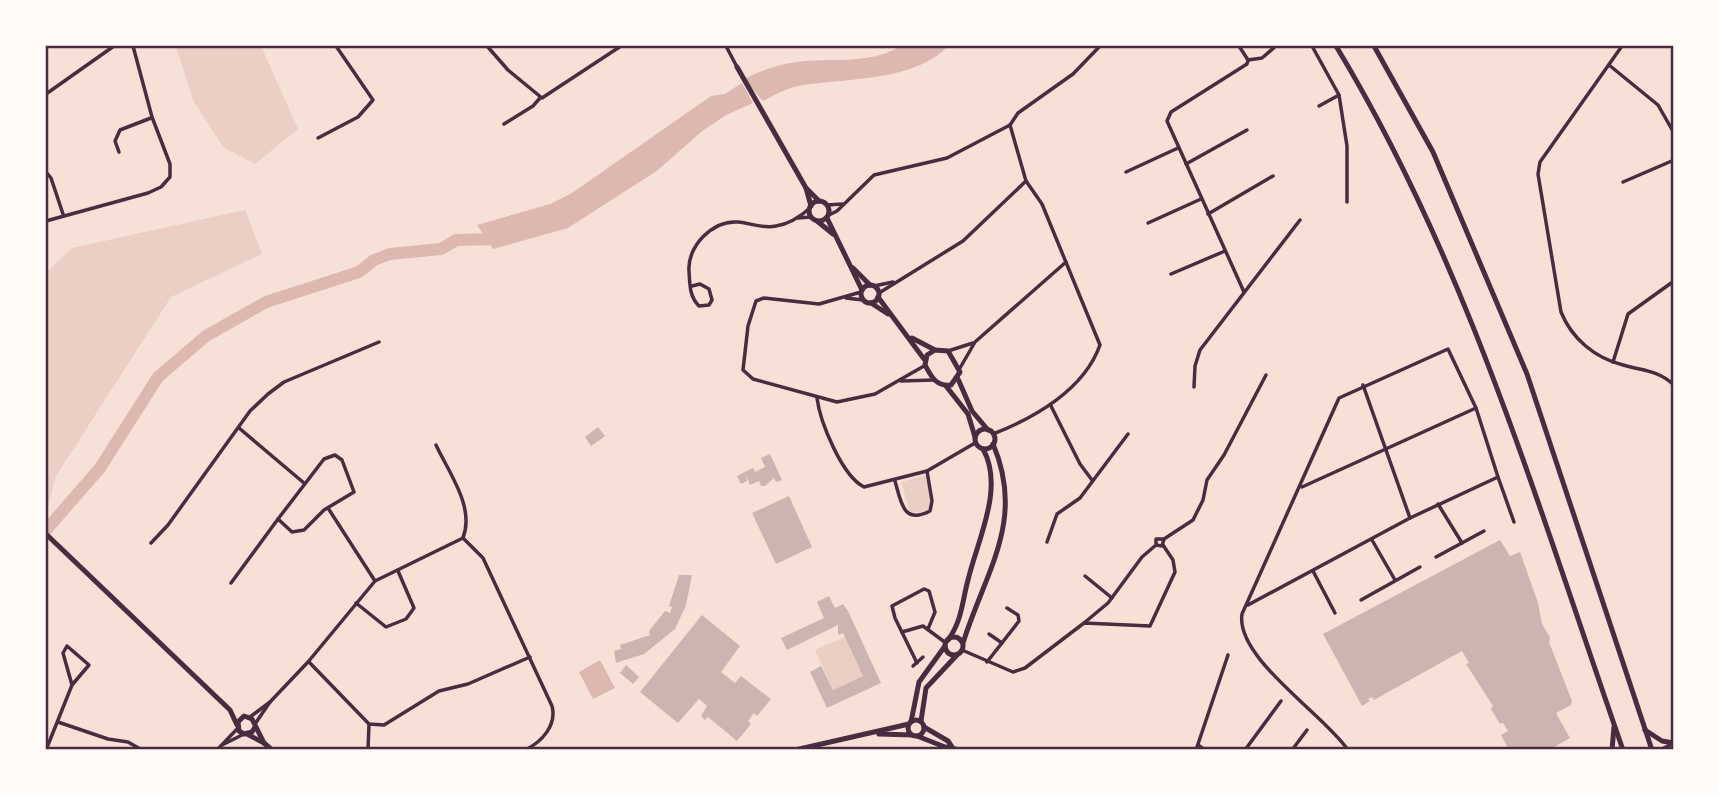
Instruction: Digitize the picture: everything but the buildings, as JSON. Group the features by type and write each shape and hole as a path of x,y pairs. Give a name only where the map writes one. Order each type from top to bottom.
{"street":[{"path":"46,94 114,46"},
{"path":"46,221 63,214 148,193 167,182 170,164 152,117 132,46"},
{"path":"318,138 358,117 373,100 336,46"},
{"path":"487,46 508,70 542,97"},
{"path":"504,124 621,46"},
{"path":"726,46 806,187 819,201 827,205 842,204"},
{"path":"817,221 828,216 874,175 947,158 1010,125 1018,113 1073,74 1100,46"},
{"path":"1239,46 1248,60"},
{"path":"1248,60 1262,58 1276,46"},
{"path":"1312,46 1339,94 1347,146 1348,202"},
{"path":"1336,46 1400,157 1486,355 1623,750"},
{"path":"1374,46 1433,152 1527,374 1652,750"},
{"path":"1622,46 1538,167 1561,312 1577,337 1596,354 1612,362 1658,372 1674,385"},
{"path":"1244,292 1167,121 1169,114 1245,65 1248,60"},
{"path":"1608,64 1658,105 1674,133"},
{"path":"1319,106 1339,94"},
{"path":"119,152 115,141 120,130 152,117"},
{"path":"817,398 820,416 853,479 864,487 927,471 975,440 979,431 991,432 1051,406 1091,362 1100,345 1042,204 1026,181 1010,125"},
{"path":"1186,164 1247,130"},
{"path":"1126,172 1178,148"},
{"path":"1623,182 1674,160"},
{"path":"46,172 51,178 63,214"},
{"path":"1208,214 1273,176"},
{"path":"871,303 895,281 963,241 1026,181"},
{"path":"806,187 811,217"},
{"path":"1148,223 1201,199"},
{"path":"796,219 819,201"},
{"path":"827,205 833,234 850,266 863,300"},
{"path":"692,286 700,284 709,289 712,300 709,305 704,307 696,304 691,293 689,255 696,244 714,229 735,222 772,227 811,217 833,234"},
{"path":"1194,387 1197,356 1300,220"},
{"path":"1171,274 1225,251"},
{"path":"915,735 923,724 923,698 932,681 961,649 1006,526 1004,495 991,432 972,411 958,379 960,368 975,342 1066,262"},
{"path":"850,266 872,286 888,314"},
{"path":"895,281 819,304 764,298 756,301 748,326 743,370 753,379 837,402 862,398 901,381 935,350"},
{"path":"1612,362 1628,314 1674,281"},
{"path":"844,298 871,303 888,314 912,338 935,350 948,351 975,342"},
{"path":"912,338 934,380"},
{"path":"151,543 169,525 255,406 280,385 379,342"},
{"path":"1348,750 1263,663 1242,625 1242,614 1301,488 1339,398 1448,349 1476,408 1514,522"},
{"path":"948,351 960,368"},
{"path":"1084,623 1146,627 1152,624 1175,572 1173,560 1163,545 1164,539 1193,520 1203,500 1207,480 1224,456 1266,375"},
{"path":"946,386 958,379"},
{"path":"901,381 934,380 946,386 968,414 975,440 983,449 989,466 989,500 960,621 919,682 910,723 915,735"},
{"path":"1363,385 1410,518"},
{"path":"1051,406 1080,464 1092,480"},
{"path":"1301,488 1476,408"},
{"path":"239,427 304,483"},
{"path":"1047,542 1057,514 1080,498 1128,434"},
{"path":"983,449 993,443"},
{"path":"222,745 245,734 255,725 270,702 308,662 375,581 463,538 468,522 466,510 436,444"},
{"path":"231,583 304,483 328,456 335,455 342,460 354,491 349,497 328,508 301,533 292,532 278,519"},
{"path":"895,481 902,510 909,515 921,515 930,511 933,505 927,471"},
{"path":"1248,605 1410,518 1498,477"},
{"path":"1438,505 1462,543"},
{"path":"328,508 375,581"},
{"path":"1436,557 1484,531"},
{"path":"46,534 230,710 247,717 255,725 264,743"},
{"path":"946,643 956,637 961,649 1007,672 1017,671 1084,623 1112,598 1142,556 1156,545 1158,537 1164,539"},
{"path":"463,538 483,558 554,713 542,738 525,750"},
{"path":"1372,540 1395,580"},
{"path":"1156,545 1163,545"},
{"path":"1362,600 1420,567"},
{"path":"356,603 386,627 406,619 414,608 398,571"},
{"path":"1313,571 1335,613"},
{"path":"1086,576 1112,598"},
{"path":"923,657 915,664 892,606 923,589 929,591 935,612 928,628"},
{"path":"964,597 977,601"},
{"path":"987,662 1020,619 1007,608"},
{"path":"902,632 922,626 946,643 949,654 961,649"},
{"path":"989,634 1002,643"},
{"path":"46,750 72,685 89,665 67,646 63,653 72,685"},
{"path":"1205,750 1197,747 1228,655"},
{"path":"308,662 369,724 384,725 439,691 468,684 530,657"},
{"path":"914,697 923,698"},
{"path":"1245,750 1282,701"},
{"path":"218,750 247,717 270,702"},
{"path":"230,710 237,727 272,750"},
{"path":"57,722 108,739 128,742 142,750"},
{"path":"794,750 910,723 923,724 955,748"},
{"path":"368,750 369,724"},
{"path":"1612,750 1614,724"},
{"path":"1292,750 1307,730"},
{"path":"1645,730 1662,741 1674,743"},
{"path":"872,734 915,735 945,747 955,748"},
{"path":"1660,750 1674,743"}],"shaded area":[{"path":"176,46 261,46 298,129 255,164 223,147 193,100"},
{"path":"901,46 948,46 918,66 900,72 798,86 763,101 744,79 784,64 874,57"},
{"path":"742,83 753,103 726,115 701,132 658,170 568,228 493,249 477,225 550,204 572,193 711,96 725,94"},
{"path":"245,210 262,254 171,297 56,476 46,514 46,273 72,248"},
{"path":"926,475 930,488 930,511 910,513 901,482"},
{"path":"845,637 863,676 833,690 815,650"},
{"path":"600,660 615,688 593,699 579,672"}],"waterway":[{"path":"46,530 100,468 158,377 206,336 266,302 359,272 374,260 390,254 441,249 456,240 500,239"}]}
